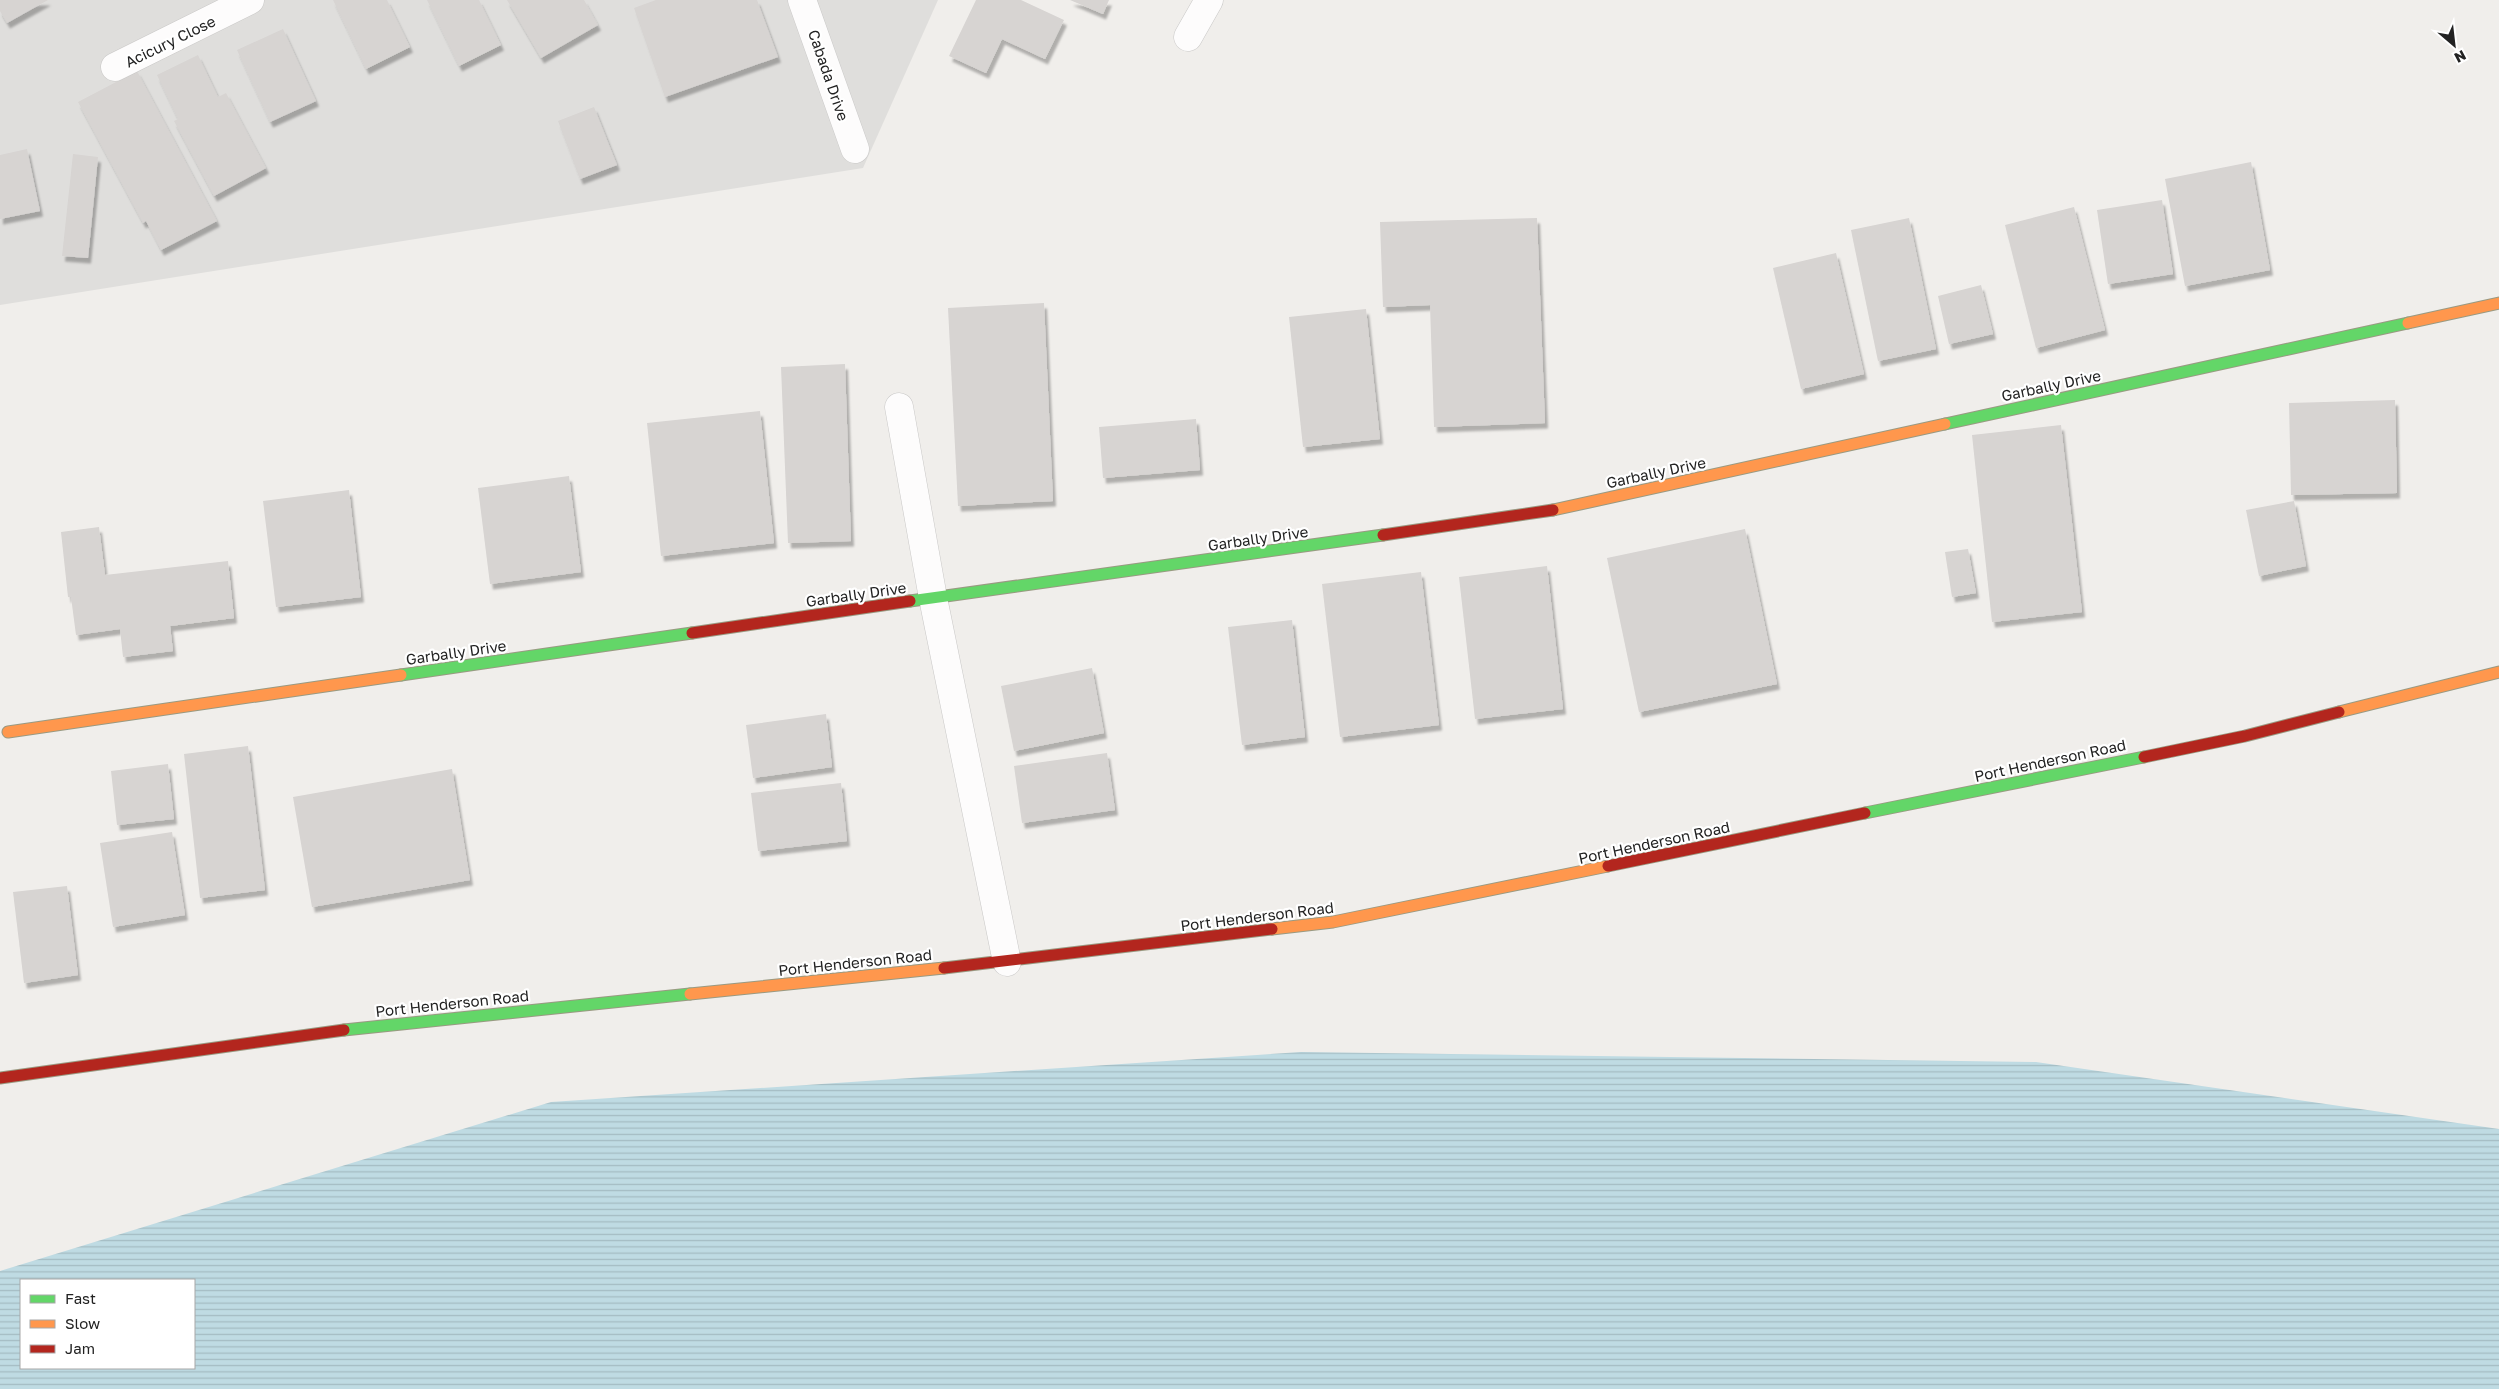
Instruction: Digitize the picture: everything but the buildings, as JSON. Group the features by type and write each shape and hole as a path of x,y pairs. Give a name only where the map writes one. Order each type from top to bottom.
{"street":[{"name":"Acicury Close","path":"115,67 250,0"},
{"name":"Cabada Drive","path":"802,0 855,150"},
{"path":"1188,37 1210,0"},
{"name":"Garbally Drive","path":"8,732 933,598 1528,515 2499,303"},
{"path":"899,407 933,598 1007,962"},
{"name":"Port Henderson Road","path":"0,1078 379,1025 1007,962 1333,922 2245,736 2499,672"}],"shaded area":[{"path":"0,0 938,0 863,168 0,305"}],"water":[{"path":"1301,1052 2036,1062 2499,1129 2499,1389 0,1389 0,1271 551,1102"}],"traffic: fast":[{"path":"1945,424 2408,323"},
{"path":"910,601 1383,535"},
{"path":"401,675 692,633"},
{"path":"1865,813 2144,757"},
{"path":"344,1030 690,994"}],"traffic: slow":[{"path":"2408,323 2499,303"},
{"path":"1553,510 1945,424"},
{"path":"2339,712 2499,672"},
{"path":"8,732 401,675"},
{"path":"1272,929 1333,922 1608,866"},
{"path":"690,994 944,968"}],"traffic: jam":[{"path":"1383,535 1553,510"},
{"path":"692,633 910,601"},
{"path":"2144,757 2245,736 2339,712"},
{"path":"1608,866 1865,813"},
{"path":"944,968 1272,929"},
{"path":"0,1078 344,1030"}]}
